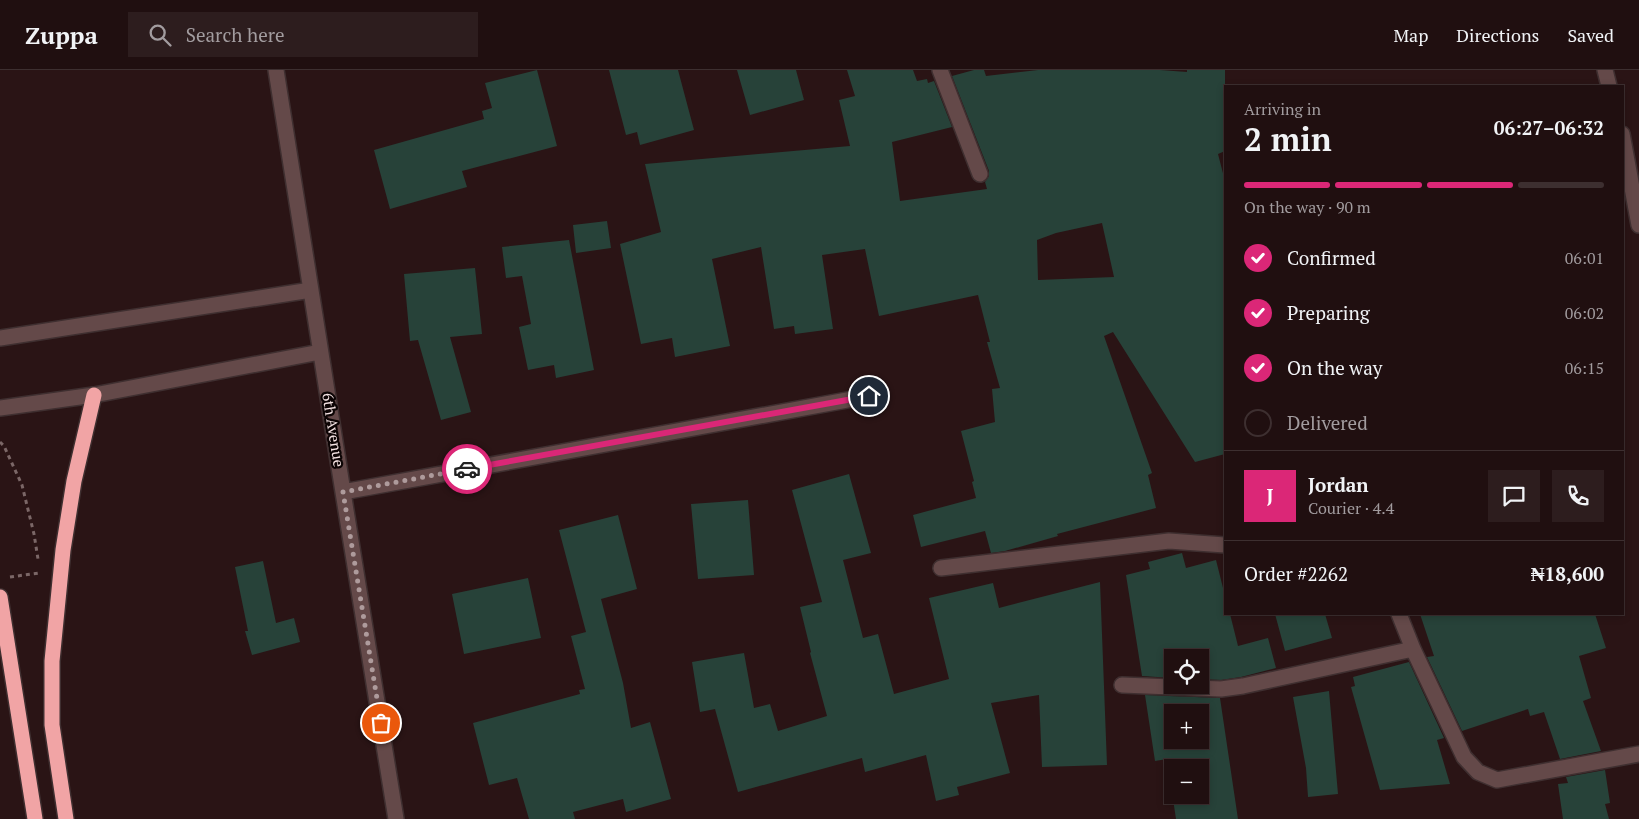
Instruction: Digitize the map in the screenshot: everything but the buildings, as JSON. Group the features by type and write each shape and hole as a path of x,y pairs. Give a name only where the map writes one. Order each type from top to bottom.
{"highway":[{"path":"66,819 52,725 52,661 63,550 74,481 94,395"},
{"path":"0,597 35,819"}],"street":[{"name":"6th Avenue","path":"276,70 396,819"},
{"path":"940,70 980,174"},
{"path":"1605,70 1609,85"},
{"path":"1629,141 1639,225"},
{"path":"0,338 311,290"},
{"path":"0,408 94,395 320,352"},
{"path":"343,492 869,396"},
{"path":"941,568 1169,541 1224,545"},
{"path":"1399,615 1413,649 1464,757 1478,772 1497,780 1639,754"},
{"path":"1122,685 1221,689 1243,686 1413,649"}],"path":[{"path":"0,442 4,446 22,485 34,534 38,563"},
{"path":"8,578 40,573 41,582"}],"way so far":[{"path":"381,723 343,492 467,469"}],"route":[{"path":"467,469 869,396"}]}
